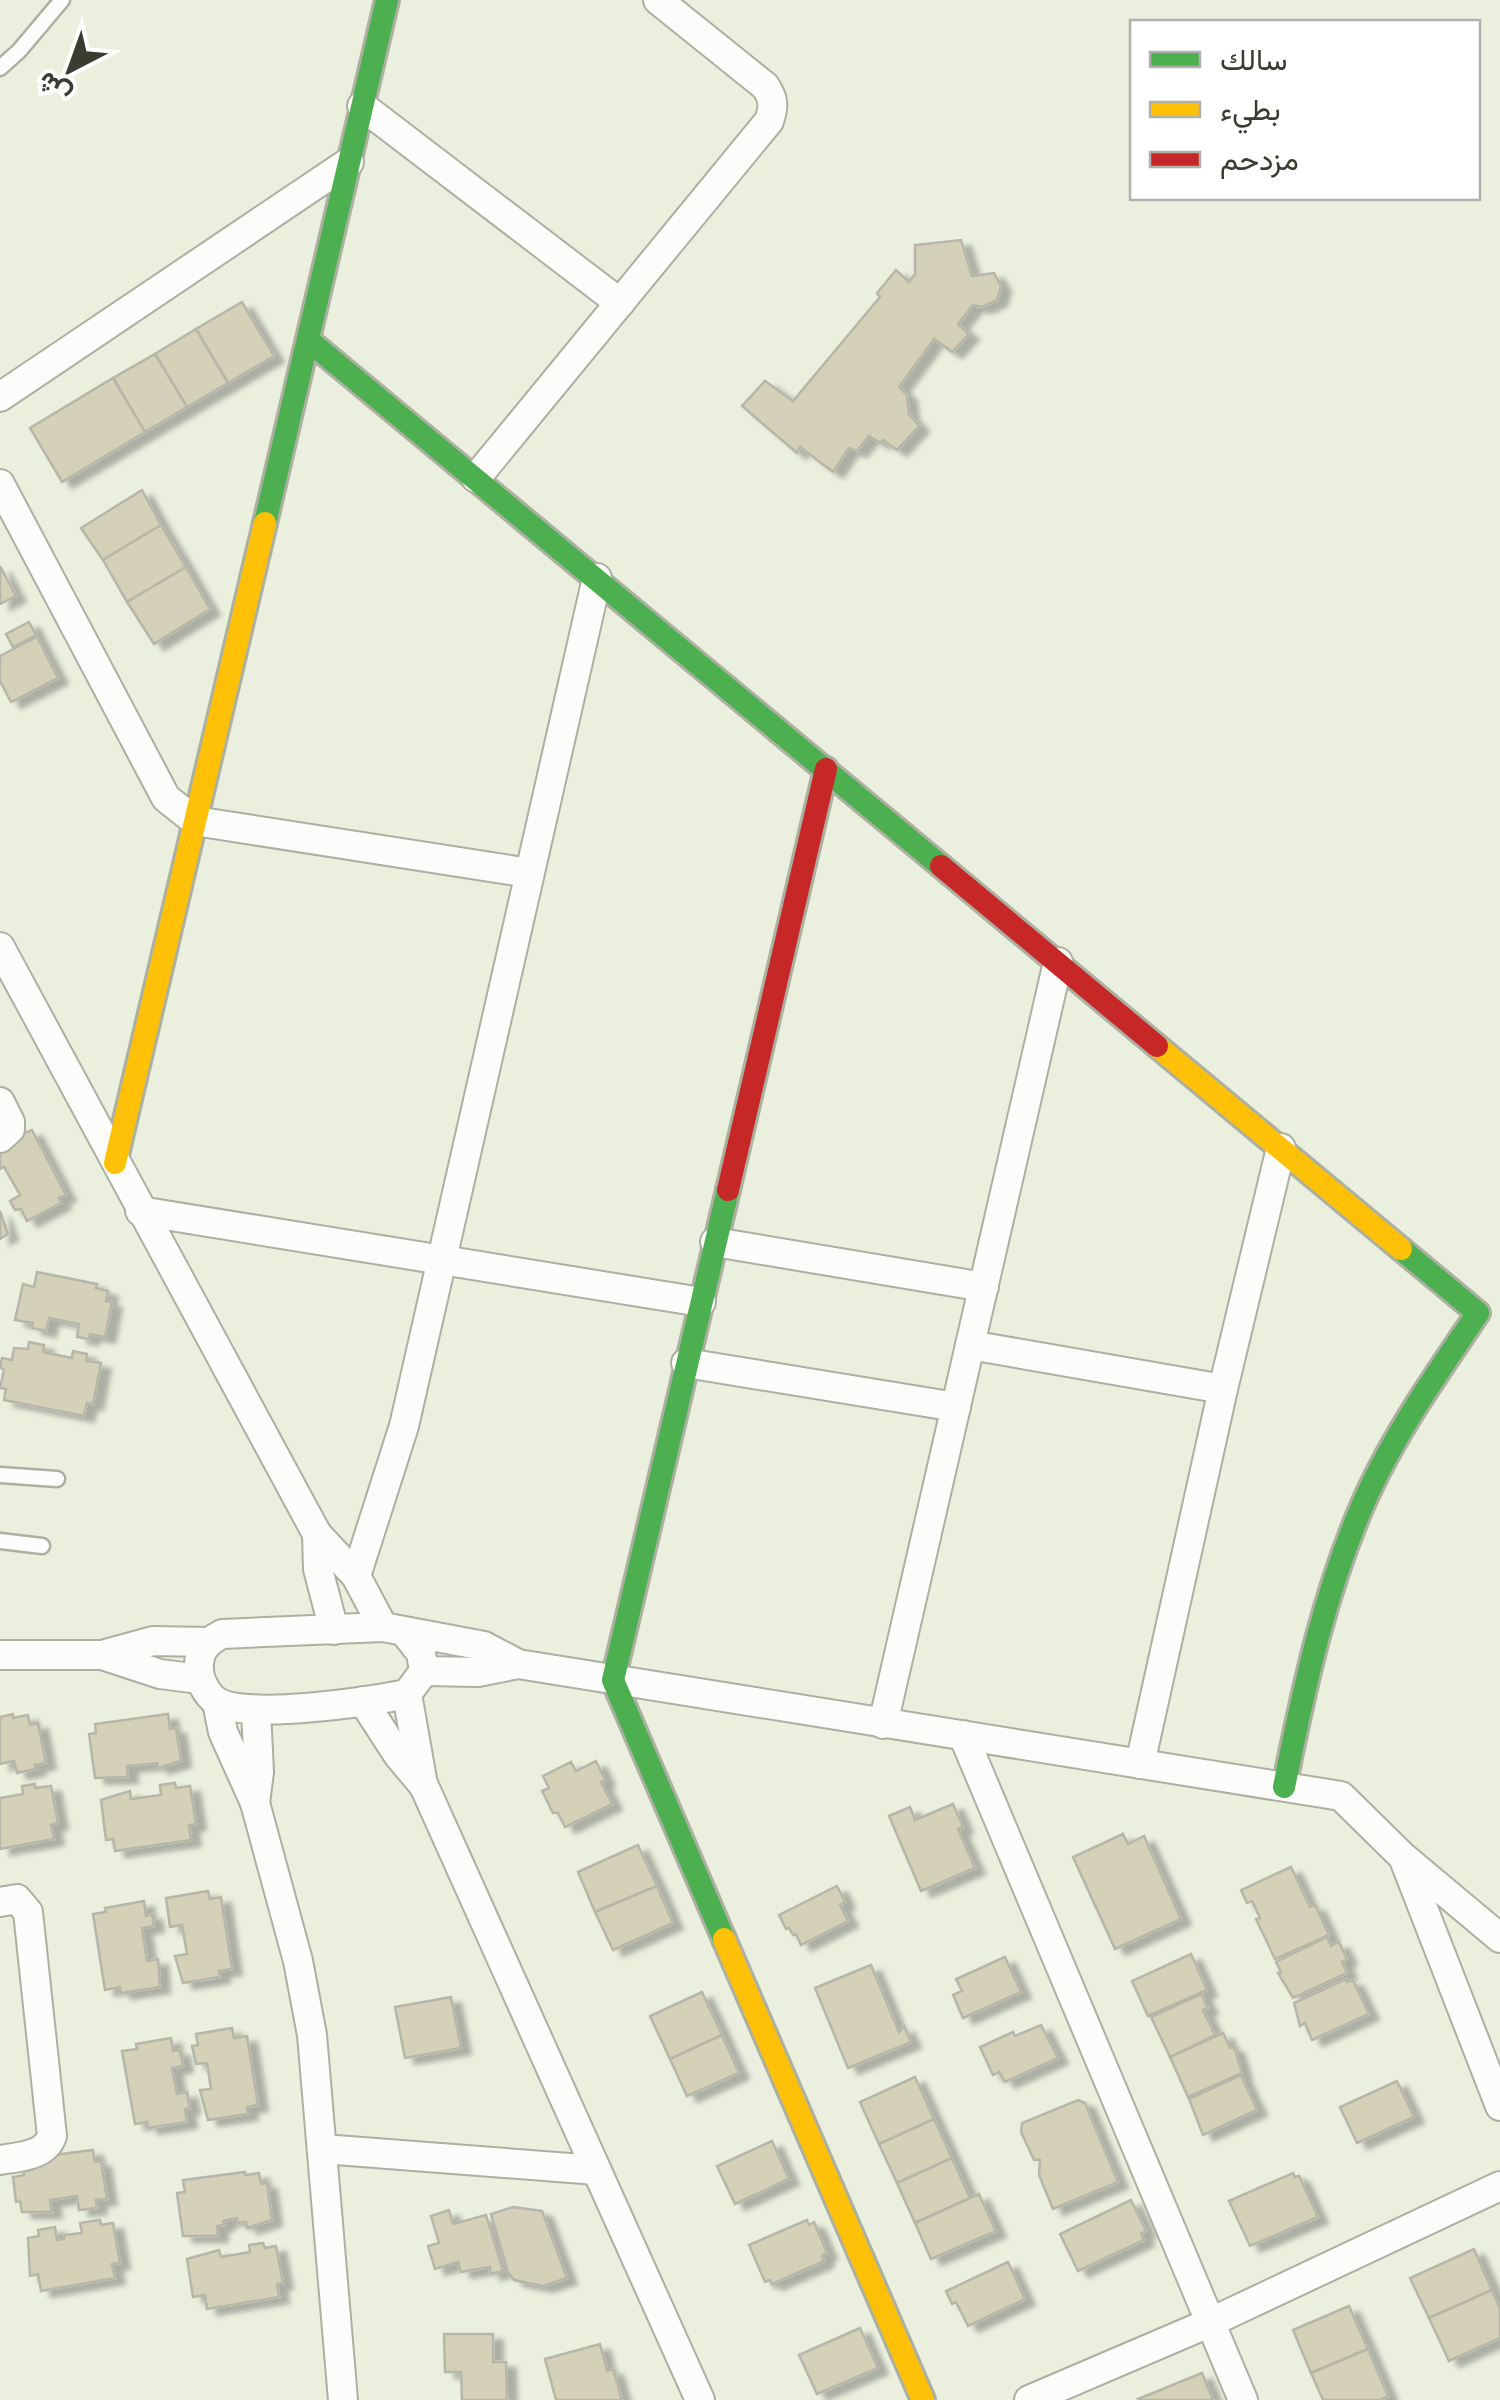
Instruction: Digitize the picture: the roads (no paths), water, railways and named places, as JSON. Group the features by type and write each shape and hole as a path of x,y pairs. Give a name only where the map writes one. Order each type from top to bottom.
{"street":[{"path":"115,1164 387,0"},
{"path":"476,478 774,109 765,86 658,0"},
{"path":"362,106 620,303"},
{"path":"0,397 350,162"},
{"path":"308,340 1478,1313 1386,1456 1358,1520 1332,1584 1310,1657 1284,1787"},
{"path":"0,484 166,798 195,821 529,873"},
{"path":"356,1576 404,1426 596,578"},
{"path":"826,769 613,1680 923,2400"},
{"path":"0,948 317,1534 356,1576 395,1630 421,1653 416,1682 424,1786"},
{"path":"883,1724 1058,962"},
{"path":"0,1102 10,1128 0,1138"},
{"path":"1140,1764 1281,1148"},
{"path":"140,1211 701,1302"},
{"path":"715,1242 984,1287"},
{"path":"970,1345 1223,1388"},
{"path":"686,1363 956,1407"},
{"path":"317,1534 318,1569 334,1630"},
{"path":"343,2400 324,2149 312,2035 298,1961 254,1803 223,1732 198,1658 208,1642 222,1634 395,1630 444,1636 484,1646 518,1664 1341,1796 1402,1856 1500,1938"},
{"path":"0,1656 102,1655 153,1641 208,1642"},
{"path":"102,1655 256,1710 362,1701 416,1682 518,1664"},
{"path":"362,1701 424,1786 700,2400"},
{"path":"254,1803 259,1772 256,1710"},
{"path":"963,1735 1242,2400"},
{"path":"1402,1856 1500,2106"},
{"path":"0,1902 17,1899 28,1912 52,2136 46,2147 0,2160"},
{"path":"324,2149 596,2170"},
{"path":"1028,2400 1209,2322 1500,2186"}],"lane":[{"path":"0,68 62,0"},
{"path":"0,1475 56,1479"},
{"path":"0,1541 42,1546"}]}
